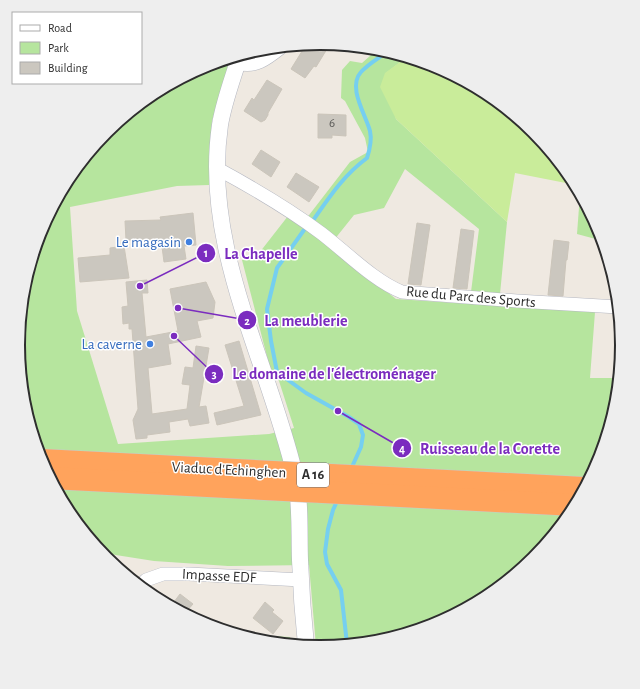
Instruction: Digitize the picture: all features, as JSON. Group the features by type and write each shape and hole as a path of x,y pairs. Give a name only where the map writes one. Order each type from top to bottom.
{"highway":[{"name":"Viaduc d'Echinghen","path":"49,460 578,488"},
{"name":"Viaduc d'Echinghen","path":"57,478 568,504"}],"street":[{"path":"242,61 250,65 256,64 273,53"},
{"path":"238,62 226,99 220,125 218,169 219,200 226,244 235,282 282,426 295,477 298,496 301,580 306,639"},
{"name":"Rue du Parc des Sports","path":"218,169 291,212 320,232 380,279 402,292 509,301 612,307"},
{"name":"Impasse EDF","path":"144,582 164,574 301,580"}],"green space":[{"path":"372,54 401,61 386,73 396,119 507,222 500,294 471,292 479,229 405,169 384,208 354,215 334,240 306,219 350,162 368,152 365,138 345,101 341,98 342,70 350,61 362,63"},
{"path":"401,61 433,72 468,89 500,110 529,136 554,165 566,183 515,173 507,222 396,119 380,87 385,73"},
{"path":"230,64 212,121 209,185 177,186 70,207 77,311 118,444 269,434 294,428 279,381 270,368 242,260 256,257 288,216 396,299 595,312 590,378 613,378 605,421 593,457 585,475 554,524 529,553 500,579 467,600 415,624 378,634 339,639 315,640 309,565 228,566 154,561 113,555 86,524 65,492 47,457 35,421 28,383 25,344 28,306 35,268 47,232 55,214 86,165 111,136 140,110 173,89 207,72"},
{"path":"579,204 595,239 577,234"}],"building":[{"path":"303,50 326,50 316,67 314,66 305,78 291,69"},
{"path":"267,80 282,89 265,120 261,122 244,111 252,98 254,100"},
{"path":"318,114 346,115 346,136 332,135 332,138 318,138"},
{"path":"261,150 280,162 271,177 252,164"},
{"path":"296,173 319,187 309,202 287,187"},
{"path":"193,213 196,245 184,246 186,259 164,262 161,239 126,240 125,221 161,220 160,217"},
{"path":"417,223 430,225 421,285 408,284"},
{"path":"461,229 474,231 467,289 453,288"},
{"path":"554,240 569,242 563,296 548,295"},
{"path":"124,246 129,278 80,282 78,258 110,255 110,248"},
{"path":"147,280 148,293 142,293 146,337 178,331 170,289 206,282 215,302 213,318 197,321 201,337 168,344 171,364 148,368 152,414 187,409 190,385 182,384 185,367 193,368 196,346 209,348 199,407 206,406 209,423 190,426 188,419 169,422 170,432 147,435 147,438 136,439 133,420 138,409 132,329 129,329 129,323 123,324 122,307 128,306 126,282"},
{"path":"239,341 261,415 217,425 214,413 244,406 225,345"},
{"path":"180,594 193,604 189,608 175,601"},
{"path":"265,602 274,610 272,612 283,621 273,634 253,618"}],"waterway":[{"path":"314,219 344,179 367,158 371,134 359,101 356,85 357,78 361,72 381,56"},
{"path":"304,230 277,268 267,309 277,372 306,393 359,424 363,435 361,447 351,469"},
{"path":"338,499 333,510 328,529 325,552 327,564 341,590 346,638"}],"place":[{"name":"Le magasin","path":"189,242"},
{"name":"La Chapelle","path":"140,286"},
{"name":"La meublerie","path":"178,308"},
{"name":"Le domaine de l'électroménager","path":"174,336"},
{"name":"La caverne","path":"150,344"},
{"name":"Ruisseau de la Corette","path":"338,411"}]}
